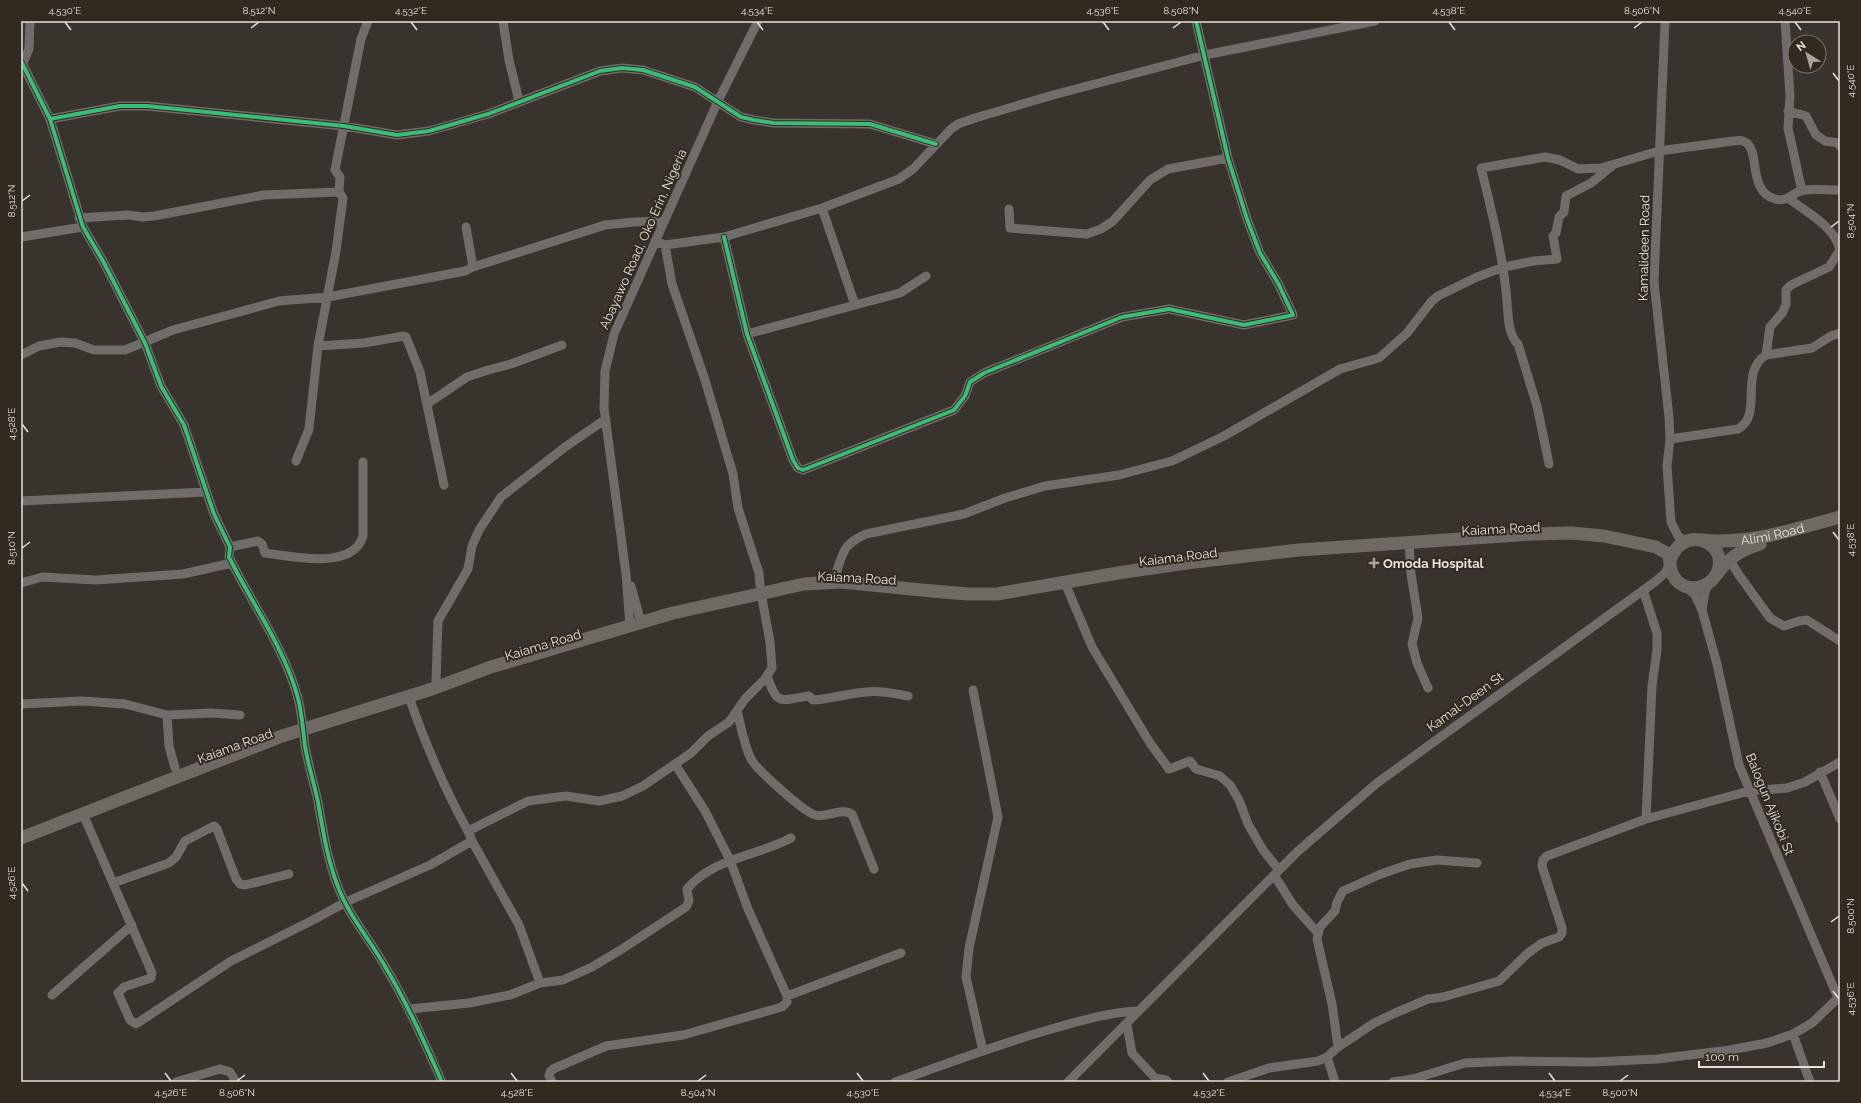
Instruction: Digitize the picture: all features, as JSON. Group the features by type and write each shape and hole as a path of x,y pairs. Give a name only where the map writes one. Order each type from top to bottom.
{"highway":[{"name":"Alimi Road","path":"1703,540 1720,542 1750,539 1840,517"},
{"path":"1713,578 1719,566 1716,551 1710,544 1703,540 1693,539 1683,542 1672,553 1670,563 1671,570 1681,583 1697,588 1713,578 1738,552 1759,544 1840,523"},
{"name":"Kaiama Road","path":"21,829 175,768 436,681 502,656 635,621 716,603 760,589 810,576 836,574 869,576 949,586 986,588 1138,562 1263,547 1534,527 1604,529 1683,542"},
{"name":"Kaiama Road","path":"760,589 822,582 858,583 983,595 1011,592 1124,572 1194,562 1299,550 1497,536 1587,534 1619,538 1656,547 1668,554 1670,563"},
{"name":"Kaiama Road","path":"21,838 304,725 409,697 535,653 635,621"}],"street":[{"path":"30,21 29,50 22,62 50,119 79,218 145,343 161,386 184,425 214,514 230,547 229,557 281,653 298,698 304,725 305,745 323,835 337,885 410,1009 442,1082"},
{"path":"296,461 309,429 318,346 336,251 343,198 339,192 340,177 335,170 361,39 368,21"},
{"path":"503,21 509,60 519,101"},
{"name":"Abayawo Road, Oko Erin, Nigeria","path":"635,621 626,574 604,408 605,371 614,334 718,101 758,21"},
{"path":"724,237 747,334 793,460 798,468 803,470 954,410 965,396 970,382 984,373 1122,318 1169,309 1244,325 1276,320 1293,315 1278,283 1260,253 1228,158 1196,21"},
{"path":"656,241 665,245 724,237 822,208 899,179 913,169 950,129 958,124 975,118 1053,95 1205,55 1375,21"},
{"name":"Kamalideen Road","path":"1665,21 1654,282 1669,417 1670,438 1667,466 1671,522 1678,536 1683,542"},
{"path":"1785,21 1790,96 1788,128 1802,191"},
{"path":"50,119 120,106 147,106 344,126 397,135 428,131 488,114 600,71 622,68 643,70 695,87 741,117 774,123 870,124 936,144"},
{"path":"1788,111 1806,116 1816,135 1825,141 1838,143 1840,146"},
{"path":"1549,464 1537,406 1518,344 1512,339 1504,267 1481,168 1545,156 1560,160 1578,169 1601,168 1659,151 1743,141 1749,146 1759,187 1765,194 1775,200 1788,198 1802,191 1840,190"},
{"path":"1009,209 1010,228 1087,234 1101,229 1113,222 1150,180 1159,174 1168,170 1228,158"},
{"path":"836,574 844,549 855,539 866,534 964,514 1005,498 1045,486 1119,475 1172,461 1224,436 1340,369 1379,358 1407,333 1431,302 1438,296 1477,277 1504,267 1534,261 1557,259 1553,236 1556,234 1559,217 1564,212 1566,196 1591,183 1613,165"},
{"path":"79,218 128,214 143,217 264,195 339,192"},
{"path":"1766,355 1770,327 1783,312 1786,304 1786,290 1791,285 1829,267 1840,250 1839,244 1827,228 1788,198"},
{"path":"822,208 855,305"},
{"path":"21,355 39,346 60,342 75,343 94,350 125,350 145,343 173,330 279,301 328,297 465,271 473,267 606,226 634,222 664,222"},
{"path":"21,237 83,227"},
{"path":"466,227 473,267"},
{"path":"470,837 470,830 478,825 528,801 566,796 599,801 622,796 643,786 691,753 708,736 729,722 745,699 767,676 772,668 759,573 738,508 733,474 705,380 672,284 665,245"},
{"path":"747,334 900,293 926,276"},
{"path":"1670,438 1738,429 1749,420 1754,368 1760,359 1766,355 1812,348 1840,333"},
{"path":"318,346 364,343 404,336 406,337 420,372 444,485"},
{"path":"427,404 467,377 511,364 562,345"},
{"path":"436,681 438,621 468,570 472,546 478,530 501,497 565,447 606,419"},
{"path":"230,547 258,541 262,544 265,553 316,559 338,557 348,553 362,541 363,536 363,462"},
{"path":"21,501 206,492"},
{"path":"1409,542 1418,618 1412,644 1417,663 1428,688"},
{"path":"1730,559 1738,575 1770,618 1784,626 1807,620 1840,641"},
{"path":"21,583 42,577 96,580 183,574 232,563"},
{"path":"1656,582 1665,573 1670,563"},
{"path":"1702,610 1705,592 1713,578"},
{"path":"1656,582 1671,580 1681,583 1695,595 1702,610"},
{"name":"Kamal-Deen St","path":"1068,1082 1276,872 1377,783 1656,582"},
{"path":"1065,583 1092,647 1142,731 1165,764 1170,769 1190,761 1196,769 1220,776 1230,785 1248,824 1293,905 1317,932"},
{"path":"1643,590 1657,633 1652,686 1646,819"},
{"name":"Balogun Ajikobi St","path":"1702,610 1717,664 1733,741 1749,791 1838,994"},
{"path":"767,676 772,692 776,697 783,700 809,696 814,700 830,700 845,695 869,691 908,696"},
{"path":"973,690 998,817 969,948 966,977 984,1051"},
{"path":"409,697 441,778 470,837 519,925 540,984"},
{"path":"21,704 82,701 125,704 167,715 211,713 240,715"},
{"path":"737,711 749,754 755,765 800,807 816,815 846,812 852,814 874,869"},
{"path":"167,715 169,746 175,768"},
{"path":"1228,1082 1269,1068 1318,1061 1327,1057 1338,1047 1374,1023 1428,999 1443,997 1499,981 1528,953 1542,944 1559,938 1562,933 1562,928 1542,866 1543,860 1547,856 1593,837 1646,819 1749,791 1788,788 1805,782 1820,772 1840,762"},
{"path":"552,1082 549,1076 553,1069 606,1046 683,1035 782,1008 787,1002 787,996 748,909 730,860 705,811 675,764"},
{"path":"1820,772 1840,819"},
{"path":"83,814 152,973 150,978 124,987 119,990 118,993 130,1020 136,1024 231,961 346,902 430,865 470,837"},
{"path":"113,883 169,863 176,857 185,841 214,826 217,829 236,879 240,884 245,885 289,874"},
{"path":"410,1009 469,1003 510,995 540,984 563,980 622,949 686,907 689,901 687,892 690,886 705,872 730,860 791,838"},
{"path":"1338,1047 1332,1004 1317,938 1317,932 1335,911 1343,892 1381,874 1410,864 1437,860 1477,864"},
{"path":"52,995 132,925"},
{"path":"787,996 901,953"},
{"path":"1393,1082 1414,1080 1465,1063 1514,1061 1592,1062 1657,1059 1730,1050 1767,1043 1793,1034 1812,1023 1838,994"},
{"path":"896,1082 1019,1038 1101,1015 1120,1011 1139,1011"},
{"path":"1126,1025 1132,1053 1155,1078 1166,1080 1168,1082"},
{"path":"1793,1034 1810,1082"},
{"path":"1327,1057 1335,1082"},
{"path":"176,1082 220,1069 230,1072 236,1082"}],"cycle path":[{"path":"724,237 747,334 793,460 798,468 803,470 954,410 965,396 970,382 984,373 1122,317 1169,309 1244,325 1293,315 1278,283 1260,253 1247,219 1228,158 1196,21"},
{"path":"21,61 50,119 83,227 103,261 145,343 161,386 184,425 214,514 230,547 229,557 276,643 292,679 298,698 306,753 318,802 328,854 341,895 391,977 407,1007 442,1082"},
{"path":"50,119 120,106 147,106 344,126 397,135 429,131 488,114 600,71 622,68 643,70 695,87 741,117 774,123 870,124 936,144"}],"place":[{"name":"Omoda Hospital","path":"1374,563"}]}
